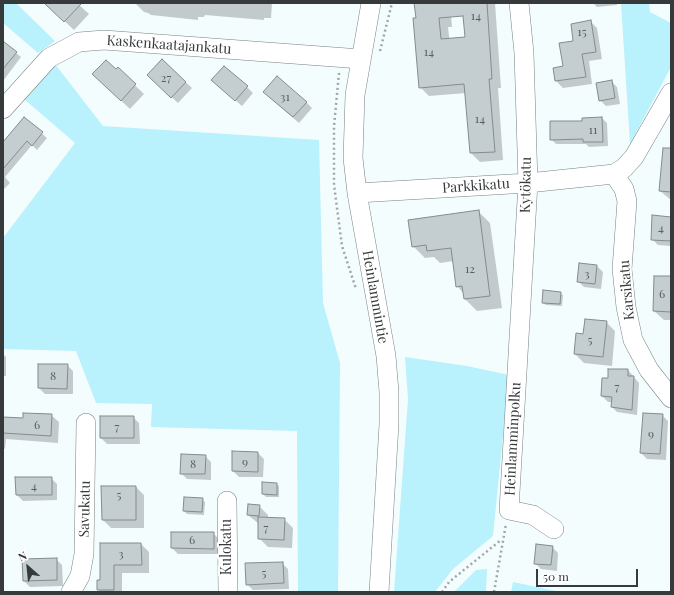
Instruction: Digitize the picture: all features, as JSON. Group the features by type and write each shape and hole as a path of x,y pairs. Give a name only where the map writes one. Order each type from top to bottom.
{"street":[{"name":"Heinlammintie","path":"371,3 355,95 353,158 357,194 386,356 389,392 390,424 379,592"},
{"name":"Kytökatu","path":"517,368 528,183 524,52 519,3"},
{"name":"Kaskenkaatajankatu","path":"3,109 49,58 79,42 104,40 361,58"},
{"path":"614,174 624,168 634,157 671,93"},
{"name":"Parkkikatu","path":"357,194 528,183 614,174"},
{"name":"Karsikatu","path":"614,174 624,189 628,201 622,270 626,308 633,340 649,370 671,398"},
{"name":"Heinlamminpolku","path":"509,510 517,368"},
{"name":"Savukatu","path":"71,592 80,576 84,554 86,423"},
{"name":"Kulokatu","path":"227,501 228,592"},
{"path":"509,510 533,515 554,528"}],"path":[{"path":"341,57 334,126 334,185 342,246 358,293"},
{"path":"494,592 502,539 509,510"},
{"path":"442,592 449,582 502,539"}],"shaded area":[{"path":"3,3 16,3 55,41 38,53 3,23"},
{"path":"621,3 649,3 650,12 671,23 671,67 630,144"},
{"path":"55,64 103,126 319,140 323,303 340,363 338,592 298,592 297,431 151,427 152,404 96,403 76,351 3,349 3,238 75,143 24,99"},
{"path":"405,357 467,366 509,375 493,536 453,569 435,592 394,592 408,399"},
{"path":"487,569 486,592 454,592 476,570"},
{"path":"513,582 561,592 511,592"}],"building":[{"path":"44,3 82,3 64,22"},
{"path":"414,3 487,3 492,79 489,79 495,152 470,153 464,84 419,88 413,18 416,18","holes":["463,16 465,37 441,39 439,18"]},
{"path":"591,20 596,52 582,54 586,77 555,81 553,68 563,66 559,43 573,41 571,24"},
{"path":"3,41 17,52 3,69"},
{"path":"162,59 186,82 171,98 147,75"},
{"path":"106,60 116,69 118,67 136,84 121,101 92,74"},
{"path":"224,66 248,86 235,101 211,80"},
{"path":"277,76 307,102 293,117 263,92"},
{"path":"612,80 615,98 599,101 596,83"},
{"path":"24,117 43,132 32,146 27,141 3,169 3,142"},
{"path":"602,117 603,142 583,142 583,139 550,140 550,121 582,121 582,118"},
{"path":"663,148 671,148 671,192 659,191"},
{"path":"479,210 490,296 464,299 462,286 456,287 451,248 427,251 426,245 412,247 408,220"},
{"path":"652,215 671,217 671,241 651,240"},
{"path":"579,263 597,265 595,284 577,282"},
{"path":"654,276 671,276 671,312 653,311"},
{"path":"543,290 561,292 560,304 542,303"},
{"path":"585,319 607,321 603,357 574,354 576,333 583,334"},
{"path":"38,364 68,364 67,389 38,388"},
{"path":"608,369 628,369 628,376 634,376 632,410 611,407 612,397 601,396 602,378 608,378"},
{"path":"23,413 52,414 51,436 3,433 3,417 23,418"},
{"path":"643,413 663,414 660,454 640,453"},
{"path":"100,416 134,416 134,438 100,438"},
{"path":"232,451 258,452 258,472 232,471"},
{"path":"181,454 206,455 205,474 180,474"},
{"path":"15,477 52,477 52,495 16,495"},
{"path":"262,482 277,483 277,495 262,494"},
{"path":"101,486 136,486 136,520 102,520"},
{"path":"184,497 203,498 202,512 183,511"},
{"path":"248,504 260,505 259,516 247,515"},
{"path":"258,517 285,518 284,540 258,539"},
{"path":"171,532 214,532 214,549 171,548"},
{"path":"100,543 141,543 142,565 114,565 114,590 97,590 97,580 100,580"},
{"path":"536,544 553,546 551,565 534,564"},
{"path":"57,558 57,580 23,581 22,559"},
{"path":"283,562 284,583 246,585 245,563"}]}
